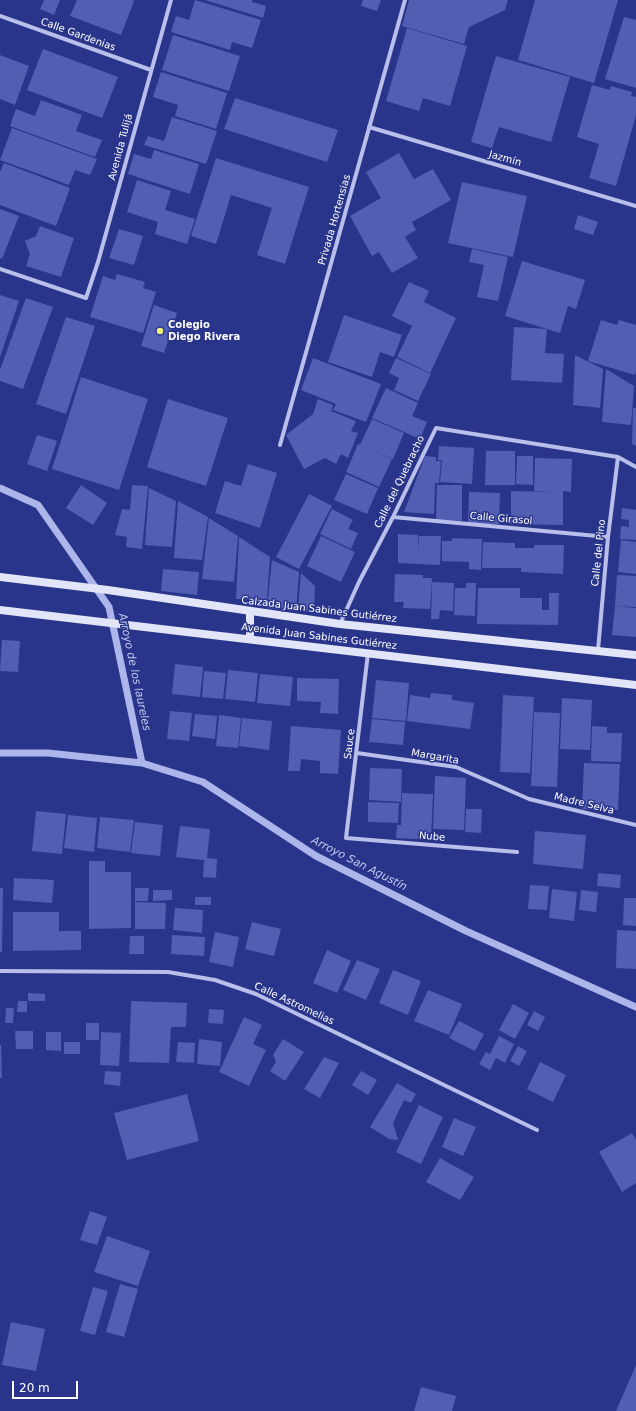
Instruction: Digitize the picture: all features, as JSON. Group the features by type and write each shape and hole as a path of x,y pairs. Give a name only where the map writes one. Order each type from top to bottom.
{"street":[{"name":"Avenida Tulijá","path":"0,268 86,298 98,262 171,0"},
{"name":"Privada Hortensias","path":"280,445 405,0"},
{"name":"Calle Gardenias","path":"0,16 151,70"},
{"name":"Jazmín","path":"369,127 636,206"},
{"name":"Calle del Quebracho","path":"340,624 359,582 393,518 436,428 618,457"},
{"path":"618,457 636,467"},
{"name":"Calle del Pino","path":"598,650 608,537 618,457"},
{"name":"Calle Girasol","path":"393,518 608,537"},
{"name":"Calzada Juan Sabines Gutiérrez","path":"0,577 108,590 340,624 636,655"},
{"name":"Avenida Juan Sabines Gutiérrez","path":"0,610 368,652 636,685"},
{"path":"250,611 250,639"},
{"name":"Sauce","path":"346,838 368,652"},
{"name":"Margarita","path":"357,753 456,767 529,799"},
{"name":"Madre Selva","path":"529,799 636,825"},
{"name":"Nube","path":"346,838 517,852"},
{"name":"Calle Astromelias","path":"0,971 168,972 215,980 256,994 537,1130"}],"building":[{"path":"44,0 60,0 54,15 40,9"},
{"path":"77,0 134,1 121,35 70,16"},
{"path":"195,0 261,20 252,48 232,42 230,50 171,32 176,16 189,20"},
{"path":"205,0 252,0 252,2 266,6 263,18"},
{"path":"363,0 381,0 377,11 361,6"},
{"path":"409,0 508,0 505,10 469,27 464,44 402,26"},
{"path":"535,0 618,0 594,83 518,60"},
{"path":"624,17 636,20 636,88 605,79"},
{"path":"407,28 467,46 450,106 423,98 419,111 386,101"},
{"path":"173,35 240,56 229,91 162,70"},
{"path":"43,49 118,77 102,118 27,90"},
{"path":"0,55 29,66 15,105 0,99"},
{"path":"496,56 570,77 551,142 499,127 492,148 471,142"},
{"path":"161,72 227,93 216,129 175,116 178,105 153,97"},
{"path":"592,85 610,90 611,86 632,92 631,96 636,97 636,115 616,186 589,178 599,144 577,137"},
{"path":"235,98 338,130 327,162 224,129"},
{"path":"41,100 82,115 76,131 102,140 95,157 10,126 16,109 35,116"},
{"path":"172,117 217,131 206,164 144,145 148,136 164,141"},
{"path":"12,128 97,159 90,175 75,170 69,185 0,160"},
{"path":"154,150 199,164 190,194 128,174 134,154 151,159"},
{"path":"399,153 414,179 433,169 451,200 412,222 416,230 405,237 418,258 392,273 379,252 372,256 350,216 381,198 366,172"},
{"path":"216,158 309,187 285,264 257,255 272,208 231,195 216,244 191,236"},
{"path":"4,163 70,188 56,226 0,205 0,172"},
{"path":"137,180 171,191 165,210 195,219 187,244 155,234 158,222 127,212"},
{"path":"462,182 527,196 513,257 448,243"},
{"path":"0,209 19,216 2,259 0,258"},
{"path":"578,215 598,222 593,235 574,229"},
{"path":"40,226 74,238 61,277 26,266 30,254 25,241 36,236"},
{"path":"119,229 143,236 134,265 109,258"},
{"path":"472,249 508,257 498,301 477,297 484,265 469,262"},
{"path":"522,261 585,280 576,309 568,306 560,333 505,316"},
{"path":"117,274 145,282 143,288 156,292 143,333 90,317 103,276 115,280"},
{"path":"409,282 429,291 424,302 456,318 430,373 397,357 412,326 392,316"},
{"path":"0,295 19,301 0,357"},
{"path":"26,298 53,307 23,389 0,381 0,370"},
{"path":"154,305 177,313 164,353 141,346"},
{"path":"344,315 402,335 394,357 380,352 372,377 328,362"},
{"path":"66,317 95,326 66,414 36,404"},
{"path":"601,320 617,325 619,320 636,325 635,375 588,361"},
{"path":"514,327 547,329 545,353 564,354 562,383 511,380"},
{"path":"575,355 603,369 600,408 573,405"},
{"path":"313,358 381,384 366,422 333,410 336,404 301,390"},
{"path":"396,358 431,374 418,401 394,390 399,378 389,373"},
{"path":"606,369 634,386 631,425 602,422"},
{"path":"81,377 148,399 119,490 52,469"},
{"path":"386,388 418,403 412,416 427,422 420,439 372,418"},
{"path":"168,399 228,418 206,486 147,467"},
{"path":"318,399 333,405 331,411 356,421 351,431 358,433 348,458 341,454 336,464 325,458 304,469 286,435 313,414"},
{"path":"633,408 636,408 636,446 632,444"},
{"path":"372,419 404,433 393,459 365,446 392,459 379,487 346,472 358,444 360,445"},
{"path":"37,435 57,441 47,471 27,464"},
{"path":"439,446 474,448 472,484 440,482 442,460 438,460"},
{"path":"486,451 515,451 515,485 485,485"},
{"path":"425,456 436,457 436,461 441,461 439,483 435,483 434,514 404,512"},
{"path":"517,456 533,456 533,485 516,484"},
{"path":"535,458 572,459 571,492 563,491 563,525 511,524 511,491 556,492 534,491"},
{"path":"248,464 277,473 260,528 215,513 225,481 241,486"},
{"path":"346,474 378,488 367,514 334,500"},
{"path":"81,485 107,503 93,525 66,508"},
{"path":"132,485 148,486 142,549 126,547 127,537 115,535 122,509 130,510"},
{"path":"437,485 462,485 462,521 436,520"},
{"path":"149,488 176,501 172,547 145,545"},
{"path":"469,492 500,493 499,524 468,524"},
{"path":"309,494 332,506 299,569 276,557"},
{"path":"178,501 208,517 202,560 174,558"},
{"path":"622,508 636,510 636,540 620,539 621,526 629,527 629,520 621,519"},
{"path":"332,509 353,520 348,529 358,533 351,549 320,534"},
{"path":"209,518 238,536 234,582 202,579"},
{"path":"398,534 418,535 418,550 419,536 441,536 440,565 398,563"},
{"path":"321,536 355,552 341,582 307,566"},
{"path":"239,537 270,557 267,600 236,599"},
{"path":"452,538 482,539 481,570 469,569 469,562 442,561 442,541 452,541"},
{"path":"621,540 636,542 636,574 618,572"},
{"path":"483,542 515,543 515,548 534,548 534,545 564,545 563,574 521,572 521,568 482,568"},
{"path":"272,560 299,572 296,611 267,608"},
{"path":"163,569 199,572 197,595 161,591"},
{"path":"301,573 315,586 313,612 298,611"},
{"path":"395,574 423,575 423,578 432,578 430,609 403,608 404,602 394,602"},
{"path":"617,575 636,576 636,607 615,606"},
{"path":"432,582 454,583 453,611 440,610 439,619 431,619"},
{"path":"466,583 476,583 475,616 454,615 455,588 466,588"},
{"path":"478,588 520,588 520,598 542,598 542,610 549,610 549,593 559,593 558,625 477,624"},
{"path":"615,606 636,608 636,637 612,635"},
{"path":"2,640 20,641 18,672 0,671"},
{"path":"175,664 203,667 200,697 172,694"},
{"path":"228,670 258,673 255,702 225,699"},
{"path":"204,671 226,673 223,699 202,697"},
{"path":"260,674 293,677 290,706 257,703"},
{"path":"297,678 339,679 338,714 320,713 321,702 297,701"},
{"path":"376,680 409,683 406,721 372,718"},
{"path":"431,693 452,695 452,700 474,703 470,729 407,721 410,695 430,698"},
{"path":"503,695 534,697 530,773 500,772"},
{"path":"562,698 592,700 590,750 560,749"},
{"path":"170,711 192,713 189,741 167,739"},
{"path":"534,712 560,713 557,787 531,786"},
{"path":"195,714 217,716 215,739 192,736"},
{"path":"219,715 241,718 238,748 216,746"},
{"path":"242,718 272,721 269,750 239,746"},
{"path":"372,719 405,722 403,745 369,742"},
{"path":"291,726 341,730 338,774 320,773 320,761 301,759 300,771 288,771"},
{"path":"592,726 607,727 607,733 622,733 621,762 591,761"},
{"path":"584,763 620,764 618,810 582,809"},
{"path":"370,768 402,769 401,802 369,800"},
{"path":"435,776 466,778 464,830 433,829"},
{"path":"402,793 433,794 431,840 396,838 397,825 401,825"},
{"path":"368,802 399,803 398,823 368,822"},
{"path":"466,809 482,809 481,833 465,832"},
{"path":"36,811 66,814 62,854 32,851"},
{"path":"68,815 97,818 94,852 64,848"},
{"path":"100,817 134,820 130,852 97,848"},
{"path":"135,822 163,825 160,856 131,853"},
{"path":"180,826 210,829 207,858 217,859 216,878 203,877 204,860 176,857"},
{"path":"535,831 586,835 583,869 533,864"},
{"path":"89,861 105,861 105,872 131,872 131,928 89,929"},
{"path":"598,873 621,875 620,888 597,886"},
{"path":"14,878 54,880 52,903 13,900"},
{"path":"530,885 549,886 547,910 528,909"},
{"path":"0,888 3,888 2,952 0,952"},
{"path":"135,888 149,888 148,901 135,901"},
{"path":"552,889 577,892 574,921 549,918"},
{"path":"153,890 172,890 172,900 153,901"},
{"path":"581,890 598,892 596,912 579,910"},
{"path":"195,897 211,897 211,905 195,905"},
{"path":"624,898 636,898 636,926 623,925"},
{"path":"135,902 166,903 165,929 135,929"},
{"path":"175,908 203,910 202,933 173,930"},
{"path":"13,912 59,912 59,931 81,931 81,950 13,951"},
{"path":"252,922 281,929 274,956 245,949"},
{"path":"617,930 636,931 636,969 616,968"},
{"path":"215,932 239,937 233,967 209,962"},
{"path":"172,935 205,937 204,956 171,954"},
{"path":"130,936 144,936 144,954 129,954"},
{"path":"327,950 351,961 337,993 313,983"},
{"path":"357,960 380,969 366,1000 343,990"},
{"path":"393,970 421,981 408,1015 379,1003"},
{"path":"428,990 462,1004 449,1035 414,1021"},
{"path":"28,993 45,994 45,1001 28,1001"},
{"path":"18,1001 27,1001 27,1012 17,1012"},
{"path":"131,1001 187,1003 186,1027 171,1027 169,1063 129,1062"},
{"path":"513,1004 529,1013 515,1039 499,1030"},
{"path":"6,1008 14,1008 13,1023 5,1023"},
{"path":"209,1009 224,1010 223,1024 208,1023"},
{"path":"534,1011 545,1017 538,1031 527,1025"},
{"path":"244,1017 262,1025 253,1044 266,1050 249,1086 219,1072"},
{"path":"459,1021 484,1034 475,1051 449,1038"},
{"path":"86,1023 99,1023 99,1040 86,1040"},
{"path":"15,1031 33,1031 33,1049 16,1049"},
{"path":"46,1032 61,1032 61,1051 46,1050"},
{"path":"101,1032 121,1033 119,1066 100,1065"},
{"path":"499,1036 514,1044 505,1063 496,1058 490,1070 479,1064 486,1052 490,1054"},
{"path":"199,1039 222,1042 220,1066 197,1064"},
{"path":"283,1039 304,1052 285,1081 270,1071 276,1062 273,1055"},
{"path":"64,1042 80,1042 80,1054 64,1054"},
{"path":"178,1042 195,1043 194,1063 176,1062"},
{"path":"1,1045 2,1078 0,1078"},
{"path":"518,1046 527,1051 519,1066 510,1061"},
{"path":"324,1057 339,1063 320,1098 304,1089"},
{"path":"540,1062 566,1075 553,1102 527,1089"},
{"path":"105,1071 121,1072 120,1086 104,1084"},
{"path":"361,1071 377,1080 368,1095 352,1085"},
{"path":"397,1083 416,1094 411,1103 404,1100 393,1123 398,1140 389,1139 370,1127"},
{"path":"187,1094 199,1141 127,1160 114,1113"},
{"path":"419,1105 443,1117 421,1164 396,1152"},
{"path":"454,1118 476,1127 463,1156 442,1147"},
{"path":"632,1133 636,1140 636,1183 622,1192 599,1152"},
{"path":"440,1158 474,1177 460,1200 426,1182"},
{"path":"90,1211 107,1217 97,1245 80,1240"},
{"path":"107,1236 150,1251 138,1286 94,1272"},
{"path":"120,1284 138,1289 124,1337 106,1332"},
{"path":"93,1287 108,1291 95,1335 80,1331"},
{"path":"11,1322 45,1329 36,1371 2,1365"},
{"path":"636,1365 636,1411 616,1411"},
{"path":"421,1387 456,1396 452,1411 414,1411"}],"waterway":[{"name":"Arroyo de los laureles","path":"0,488 38,505 109,607 142,763"},
{"name":"Arroyo San Agustín","path":"0,753 48,753 142,763 203,782 316,856 466,931 636,1007"}],"place":[{"name":"Colegio Diego Rivera","path":"160,331"}]}
